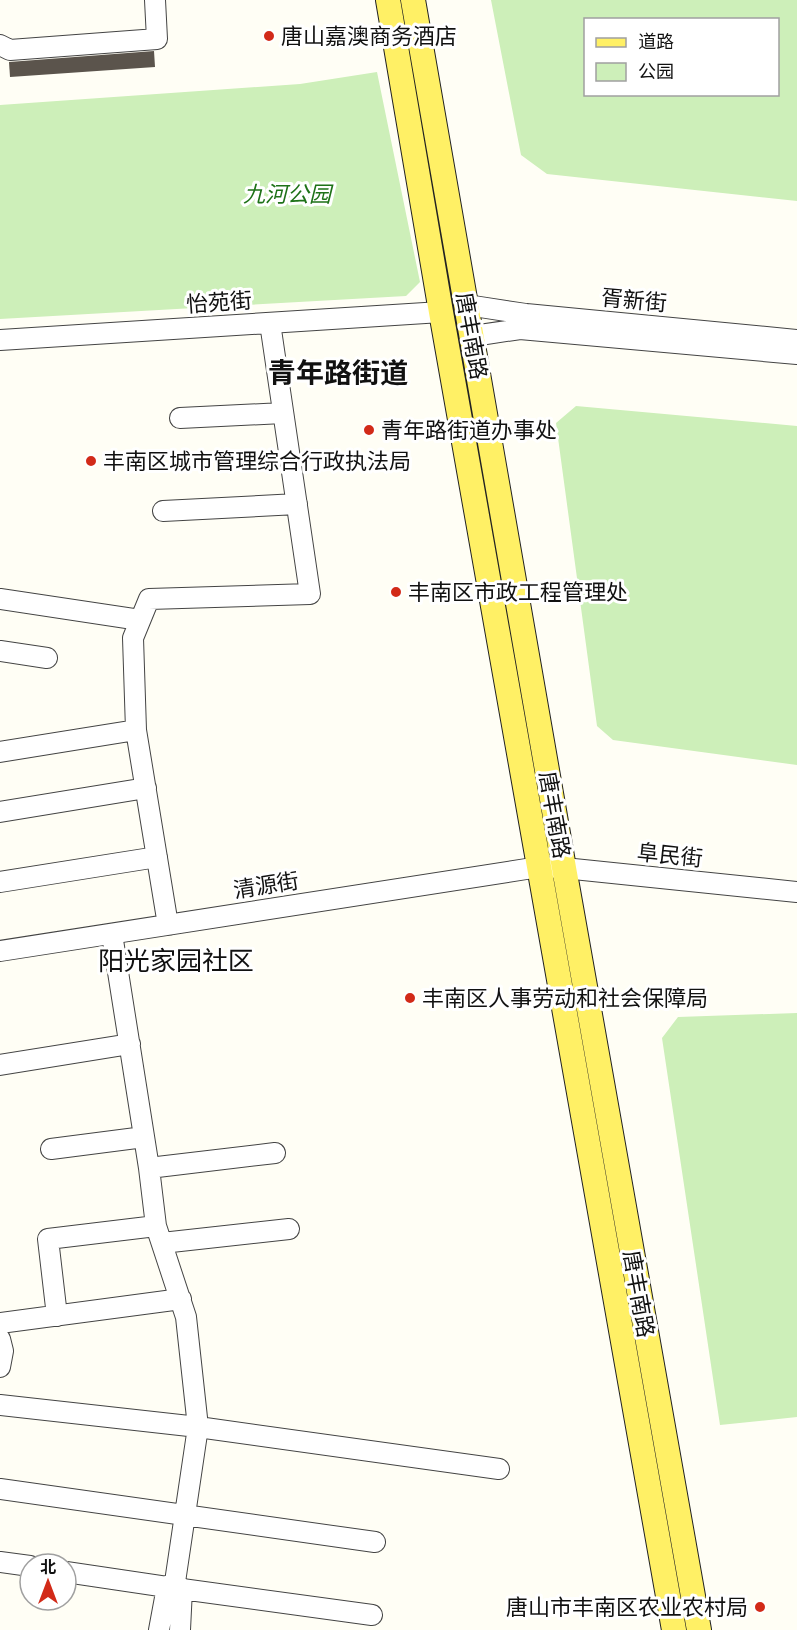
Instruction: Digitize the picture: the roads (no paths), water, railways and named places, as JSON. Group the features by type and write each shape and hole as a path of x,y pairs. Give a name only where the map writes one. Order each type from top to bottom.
{"main road":[{"name":"唐丰南路","path":"388,0 674,1630"},
{"name":"唐丰南路","path":"413,0 699,1630"}],"street":[{"path":"0,45 10,50 158,39 155,0"},
{"name":"胥新街","path":"467,305 526,314 797,340"},
{"name":"怡苑街","path":"0,340 441,312"},
{"path":"168,925 136,730 132,638 148,599 310,594 270,323"},
{"name":"胥新街","path":"472,336 520,329 797,354"},
{"path":"180,418 283,413"},
{"path":"163,511 297,504"},
{"path":"0,599 140,620"},
{"path":"0,651 47,658"},
{"path":"0,752 136,730"},
{"path":"0,812 146,788"},
{"path":"0,882 157,856"},
{"name":"阜民街","path":"539,867 797,892"},
{"name":"清源街","path":"0,951 539,867"},
{"path":"112,934 159,1234 186,1317 198,1426 175,1586 159,1630"},
{"path":"0,1065 130,1044"},
{"path":"51,1149 144,1137"},
{"path":"149,1168 275,1153"},
{"path":"57,1316 48,1239 289,1229"},
{"path":"0,1323 181,1299"},
{"path":"0,1339 3,1352 0,1366"},
{"path":"0,1405 198,1426 499,1469"},
{"path":"0,1489 375,1542"},
{"path":"0,1562 18,1564"},
{"path":"78,1574 372,1615"},
{"path":"175,1586 180,1630"}],"place":[{"name":"唐山嘉澳商务酒店","path":"269,36"},
{"name":"青年路街道办事处","path":"369,430"},
{"name":"丰南区城市管理综合行政执法局","path":"91,461"},
{"name":"丰南区市政工程管理处","path":"396,592"},
{"name":"丰南区人事劳动和社会保障局","path":"410,998"},
{"name":"唐山市丰南区农业农村局","path":"760,1607"}],"district":[{"name":"青年路街道","path":"338,373"},
{"name":"阳光家园社区","path":"176,961"}],"park label":[{"name":"九河公园","path":"287,194"}]}
